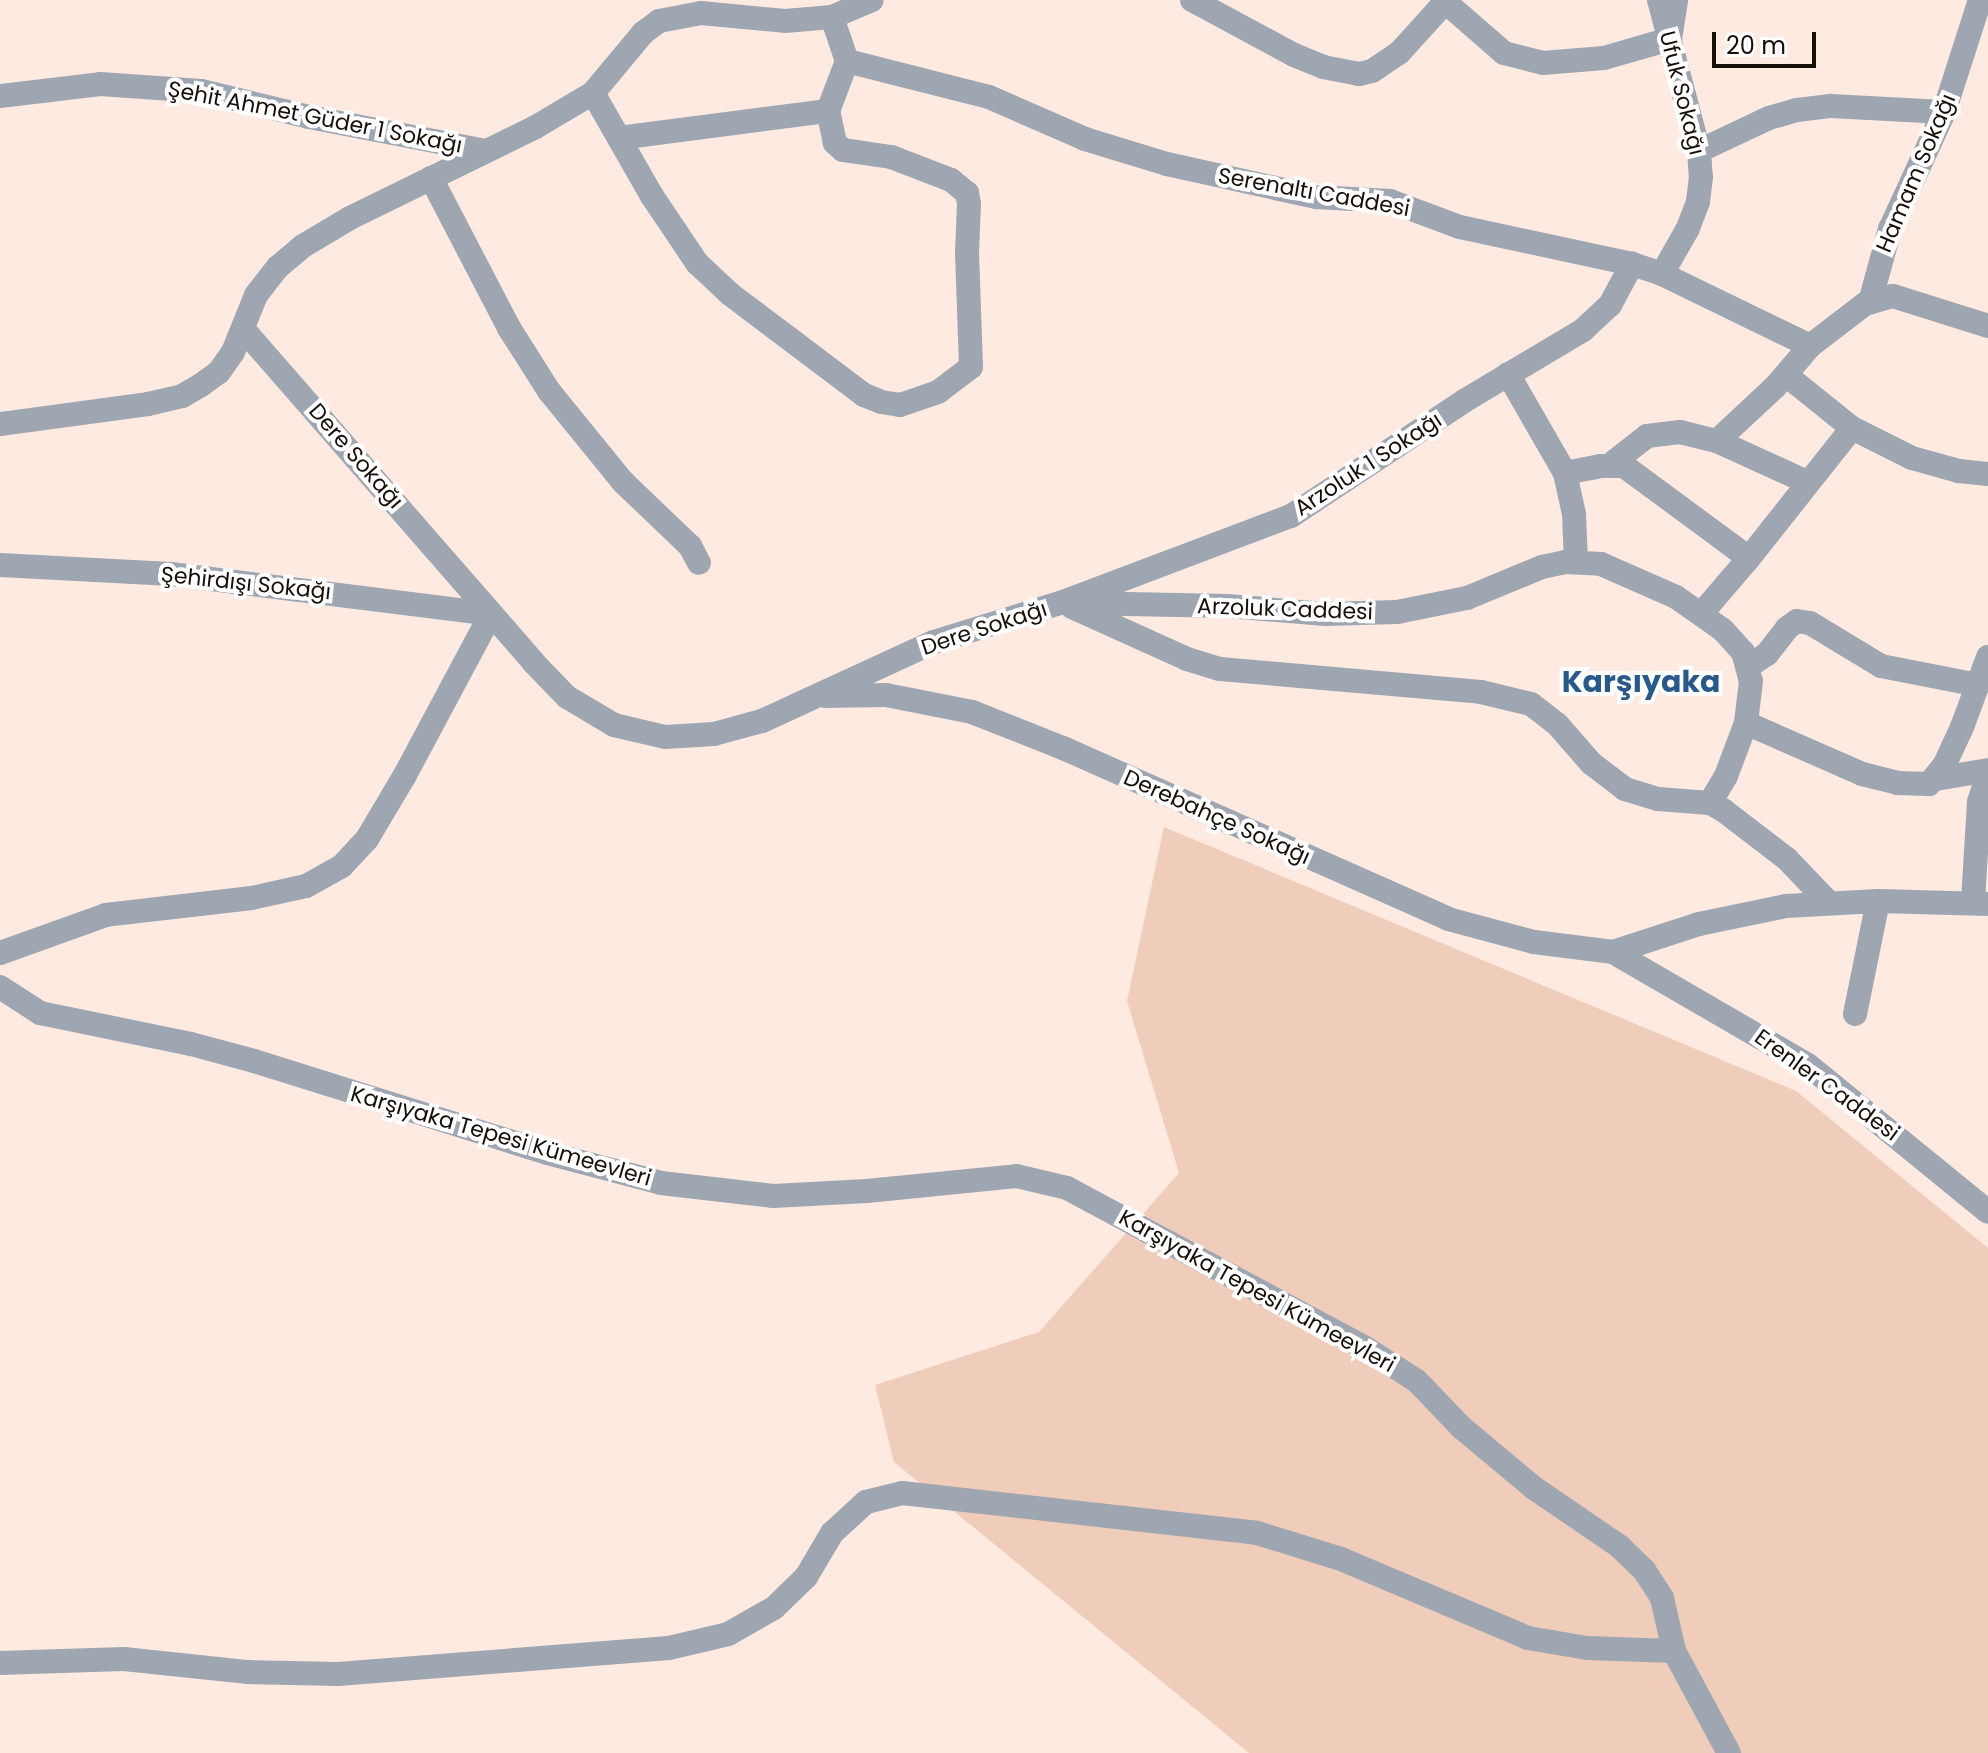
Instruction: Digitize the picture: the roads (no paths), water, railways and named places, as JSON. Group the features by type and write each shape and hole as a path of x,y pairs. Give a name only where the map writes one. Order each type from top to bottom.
{"street":[{"path":"0,424 90,414 182,396 219,372 243,329 256,295 278,267 303,246 593,93 643,33 668,18 701,13 785,21 832,17 872,0"},
{"path":"1192,0 1294,55 1323,67 1359,74 1372,71 1399,53 1445,1 1504,53 1543,63 1604,58 1670,39 1676,0"},
{"name":"Ufuk Sokağı","path":"1659,0 1699,151 1698,202 1662,274"},
{"name":"Hamam Sokağı","path":"1870,302 1879,259 1890,229 1944,112 1982,12"},
{"path":"593,93 677,236 697,263 730,294 864,395 900,405 919,401 950,384 971,367 967,193 960,184 922,166 843,150 835,143 829,130 828,111 847,61 832,17"},
{"name":"Serenaltı Caddesi","path":"847,61 989,97 1085,139 1167,164 1316,197 1390,201 1460,227 1632,264 1662,274 1810,346"},
{"name":"Şehit Ahmet Güder 1 Sokağı","path":"0,96 100,84 201,91 309,117 486,151"},
{"path":"1699,151 1769,118 1797,110 1831,106 1944,112"},
{"path":"619,138 828,111"},
{"path":"431,178 509,328 549,391 623,482 690,546 699,563"},
{"name":"Arzoluk 1 Sokağı","path":"1063,602 1291,516 1599,318 1632,264"},
{"path":"1717,441 1786,375 1810,346 1844,317 1870,302 1893,296 1906,298 1988,326"},
{"name":"Dere Sokağı","path":"243,329 567,697 614,725 665,737 714,734 762,721 934,642 1063,602 1187,659 1220,669 1511,696 1543,711 1591,763 1625,789 1658,799 1710,803"},
{"path":"1508,374 1565,473 1574,514 1576,561"},
{"path":"1786,375 1852,428 1912,458 1959,471 1988,474"},
{"path":"1702,613 1852,428"},
{"path":"1610,465 1635,441 1647,436 1680,432 1717,441 1807,482"},
{"path":"1565,473 1610,465 1631,470 1749,558"},
{"name":"Arzoluk Caddesi","path":"1063,602 1251,607 1326,614 1397,612 1467,598 1542,567 1576,561 1624,571 1702,613 1743,652 1749,666"},
{"name":"Şehirdışı Sokağı","path":"0,565 185,575 491,614"},
{"path":"0,953 106,915 252,898 306,886 342,866 367,839 491,614"},
{"path":"1829,903 1787,859 1710,803 1730,766 1746,723 1751,681 1749,666 1767,654 1787,628 1797,621 1810,623 1881,666 1927,678 1978,685"},
{"path":"1936,779 1988,657"},
{"name":"Derebahçe Sokağı","path":"819,696 886,695 972,712 1063,748 1448,919 1534,942 1613,952"},
{"path":"1613,952 1751,911 1878,901 1980,903 1979,802 1988,772 1936,779 1918,786 1862,774 1746,723"},
{"path":"1855,1014 1878,901"},
{"name":"Erenler Caddesi","path":"1613,952 1808,1065 1988,1212"},
{"name":"Karşıyaka Tepesi Kümeevleri","path":"0,987 40,1013 191,1044 254,1061 547,1153 661,1183 773,1196 867,1191 987,1176 1016,1176 1067,1188 1367,1349 1417,1381 1495,1457 1619,1546 1644,1570 1662,1598 1674,1651 1729,1753"},
{"path":"0,1663 124,1659 248,1672 338,1674 669,1648 728,1634 774,1608 806,1577 832,1533 866,1502 902,1493 1257,1533 1341,1559 1528,1638 1587,1648 1674,1651"}],"district":[{"name":"Karşıyaka","path":"1641,682"}]}
